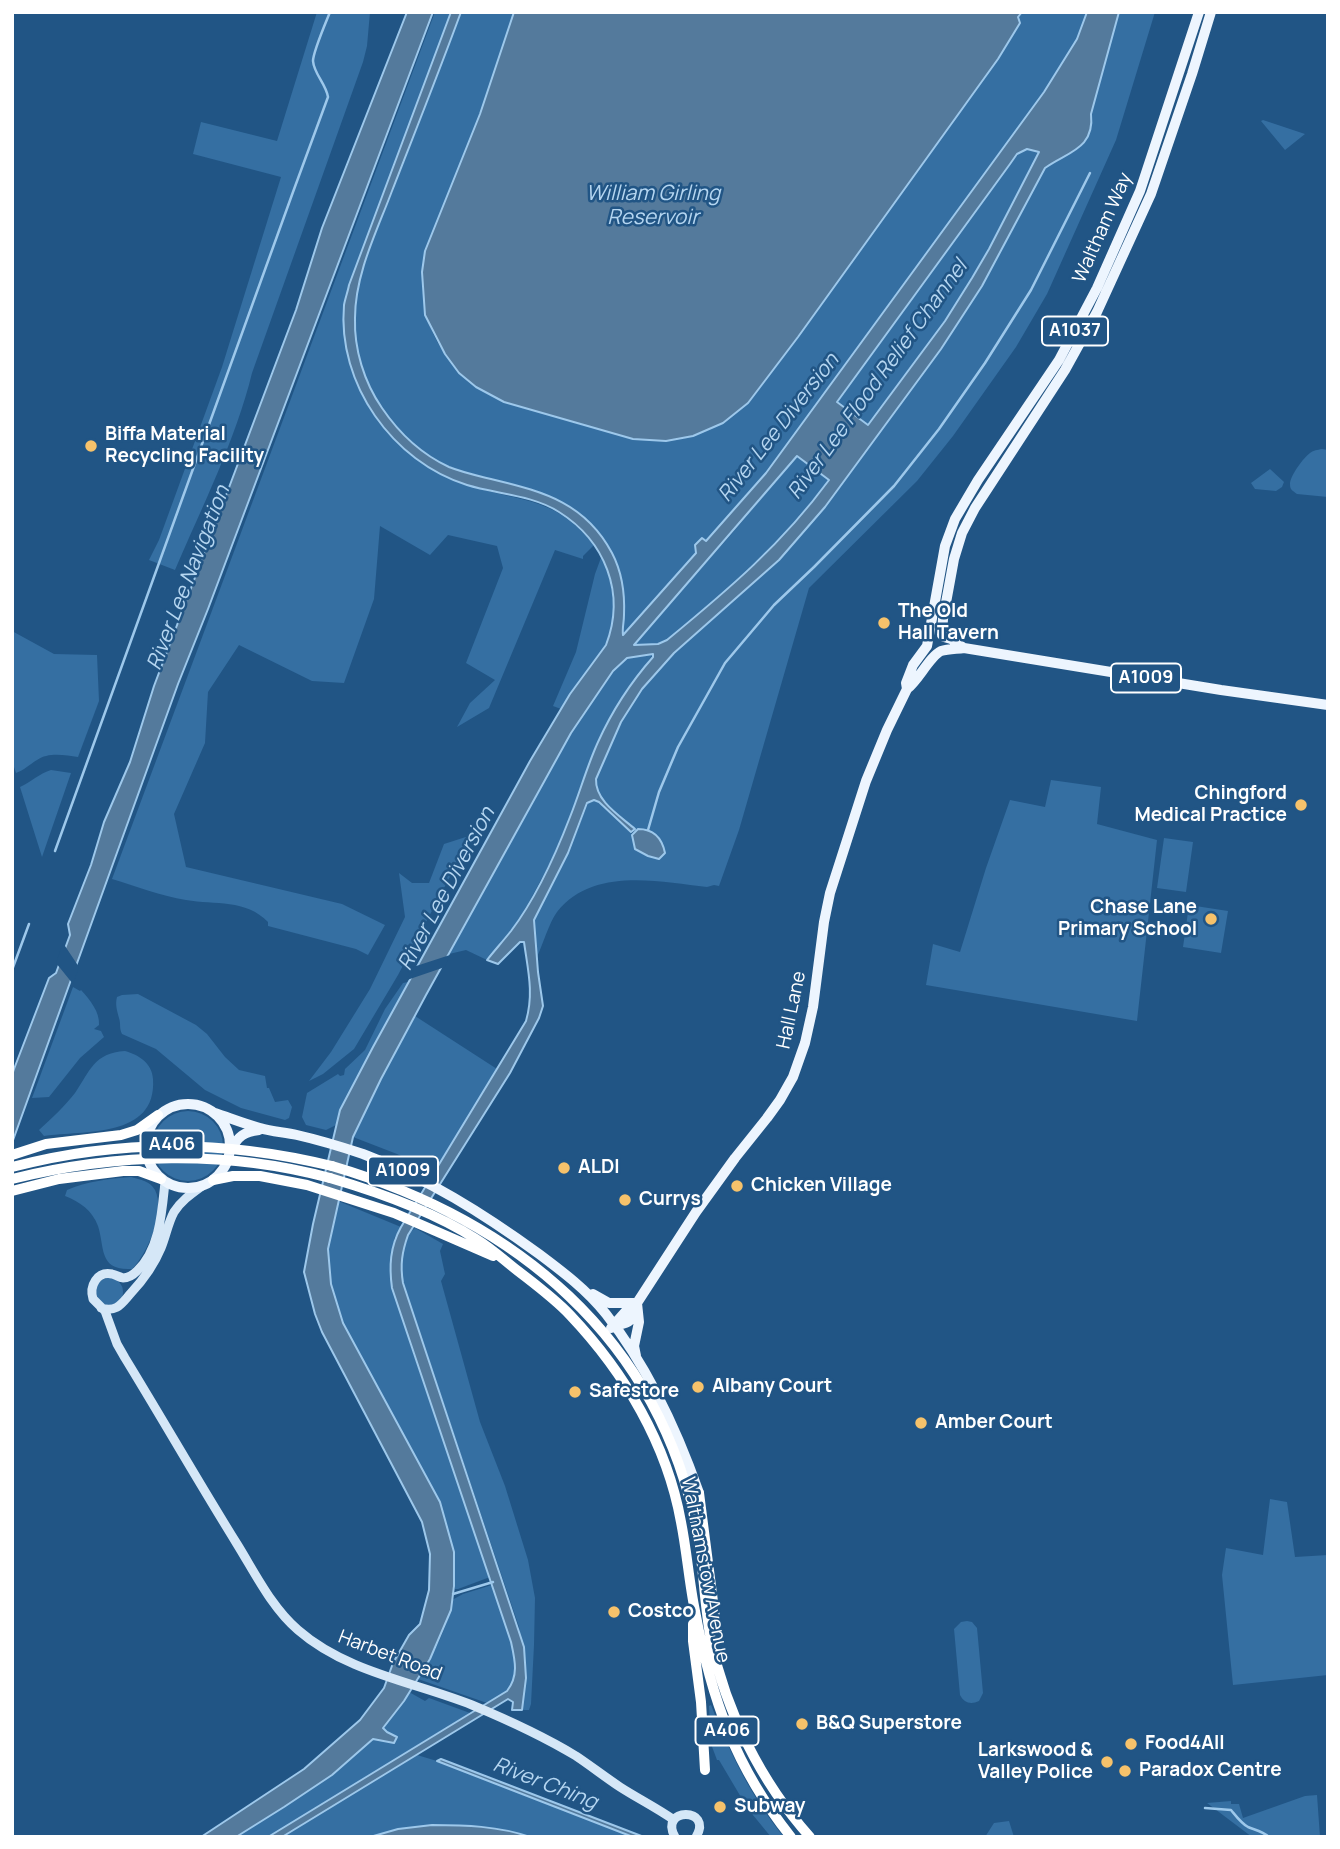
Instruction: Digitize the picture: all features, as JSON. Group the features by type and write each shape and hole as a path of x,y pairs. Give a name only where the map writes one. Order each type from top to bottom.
{"highway":[{"path":"16,1154 46,1144 121,1135 137,1130 158,1115"},
{"name":"A406","path":"12,1167 52,1157 141,1146 214,1146 261,1151 353,1172 425,1200 475,1237"},
{"name":"A406","path":"12,1179 108,1161 150,1158 217,1159 311,1174 349,1184 405,1205 475,1237"},
{"path":"12,1191 59,1179 123,1171 139,1171 163,1181"},
{"name":"A406","path":"213,1180 242,1175 289,1181 367,1203 424,1224 475,1237"},
{"name":"Walthamstow Avenue","path":"475,1237 569,1314 620,1376 641,1411 661,1455 681,1521 695,1611 716,1704 754,1786 791,1837"},
{"name":"Walthamstow Avenue","path":"475,1237 513,1249 575,1302 631,1368 653,1404 684,1478 697,1533 711,1639 738,1722 760,1768 810,1837"},
{"name":"A406","path":"699,1493 723,1679"},
{"path":"695,1611 692,1631 701,1702 705,1769"}],"main road":[{"name":"Waltham Way","path":"943,636 943,619 954,559 962,533 1054,378 1065,349 1151,194 1192,74 1200,27 1199,12"},
{"name":"Waltham Way","path":"1112,267 1181,71 1200,27 1211,12"},
{"path":"1181,71 1192,74"},
{"path":"1170,103 1181,106"},
{"path":"1156,145 1167,148"},
{"name":"Waltham Way","path":"928,640 949,534 964,503 1000,448 1054,378"},
{"path":"1000,448 1010,454"},
{"path":"936,632 943,636 946,645 940,652 930,651 928,640 936,632"},
{"name":"A1009","path":"943,636 964,648"},
{"name":"Hall Lane","path":"907,689 906,683 913,666 928,640"},
{"name":"A1009","path":"940,652 964,648 1328,705"},
{"name":"Hall Lane","path":"613,1327 624,1325 634,1318 637,1307 696,1212 780,1100 793,1077 813,1007 830,893 866,781 907,689 940,652"},
{"path":"230,1152 227,1129 215,1113 192,1103 177,1104 158,1115 145,1142 150,1166 163,1181 190,1189 213,1180 225,1167 240,1135 263,1129"},
{"name":"A1009","path":"215,1113 263,1129 322,1141 416,1176 480,1213 602,1300 637,1307"},
{"name":"A1009","path":"548,1261 613,1327"},
{"path":"578,1284 604,1312 633,1360 642,1369"},
{"path":"635,1356 634,1346 639,1327 637,1307"},
{"path":"613,1327 635,1356 659,1398 699,1493"}],"street":[{"path":"119,1276 127,1286 126,1298 121,1305 113,1309 101,1308 93,1299 94,1282 108,1273 119,1276 123,1278 135,1273 156,1239 163,1181"},
{"path":"111,1328 115,1310 151,1269 179,1204 202,1186"},
{"name":"Harbet Road","path":"101,1308 105,1311 121,1351 215,1510 258,1579 296,1629 319,1646 377,1672 526,1728 578,1757 674,1820 681,1814 694,1816 700,1827 696,1837"},
{"path":"674,1820 672,1828 676,1837"}],"shaded area":[{"path":"317,12 370,12 363,62 252,373 237,423 175,570 149,560 159,540 222,367 281,177 193,154 201,122 277,141"},
{"path":"435,12 451,12 344,303 346,345 351,366 358,386 379,422 407,451 464,483 551,509 565,517 594,545 583,559 555,550 489,708 457,727 470,703 495,680 466,663 503,568 497,546 448,535 430,555 380,526 374,599 344,683 312,681 239,645 208,692 205,743 174,814 186,867 342,904 385,925 368,955 356,949 268,926 268,922 259,915 240,906 177,898 112,879"},
{"path":"461,12 514,12 480,114 425,251 425,310 430,326 448,358 476,387 723,423 748,403 798,337 998,59 1020,23 1018,17 1022,12 1087,12 1077,39 1044,92 766,473 623,635 622,606 613,557 592,524 580,513 552,497 462,471 428,455 393,424 369,384 361,362 355,317 363,268"},
{"path":"1119,12 1155,12 1116,140 1047,294 1016,347 953,436 917,481 809,588 739,830 719,886 627,880 588,888 571,898 557,912 537,957 534,921 568,853 589,801 600,802 631,832 635,849 641,829 635,829 604,801 596,779 621,722 642,689 674,653 754,583 825,507 941,349 982,286 1045,168 1078,148 1089,135 1091,114"},
{"path":"1261,121 1305,134 1285,150"},
{"path":"1022,150 1039,151 989,249 945,321 868,425 837,402 1010,164"},
{"path":"1322,449 1328,450 1328,497 1297,494 1290,486 1295,472 1307,455"},
{"path":"797,456 829,479 793,524 733,584 667,640 658,644 633,645 728,538"},
{"path":"1270,469 1284,482 1282,487 1276,491 1255,489 1251,483"},
{"path":"602,555 613,600 610,633 606,645 561,709 553,706 576,652"},
{"path":"12,631 54,654 97,655 99,701 78,757 41,757 16,773 12,761"},
{"path":"653,654 608,721 596,744 570,818 550,863 511,931 487,960 466,950 449,954 571,733 613,671 627,658"},
{"path":"51,770 71,773 42,857 20,787"},
{"path":"1051,780 1101,787 1097,824 1157,840 1137,1021 926,985 933,944 960,952 1010,800 1045,807"},
{"path":"472,835 398,975 354,1049 323,1074 309,1081 331,1052 370,989 405,917 399,873 412,883 429,883 444,844"},
{"path":"1164,838 1193,842 1186,892 1157,888"},
{"path":"1189,905 1228,911 1221,953 1183,947"},
{"path":"408,982 340,1110 336,1125 326,1130 306,1125 302,1117 307,1093 338,1074 344,1075 345,1069 365,1050 385,1009 403,983"},
{"path":"73,987 81,990 94,1006 99,1025 94,1029 101,1031 104,1037 80,1058 49,1097 32,1098"},
{"path":"138,994 196,1025 239,1070 265,1076 267,1088 275,1102 288,1100 292,1107 289,1118 285,1120 241,1108 205,1090 156,1049 122,1034 116,1007 117,997"},
{"path":"415,1016 497,1069 434,1172 353,1137"},
{"path":"125,1051 144,1060 152,1073 151,1098 143,1112 131,1122 115,1128 44,1136 39,1130 71,1098 94,1064 106,1055"},
{"path":"181,1111 195,1111 208,1117 217,1126 223,1146 221,1159 213,1171 195,1181 181,1181 168,1175 159,1166 153,1153 153,1139 159,1126 168,1117"},
{"path":"131,1177 145,1181 155,1190 158,1199 157,1221 138,1262 132,1269 121,1269 108,1262 98,1226 89,1211 65,1196 67,1190 82,1184"},
{"path":"338,1201 401,1227 394,1239 410,1344 490,1577 458,1589 454,1586 454,1552 440,1502 343,1323 331,1284 328,1249"},
{"path":"415,1228 443,1244 440,1251 445,1274 441,1281 480,1422 505,1486 528,1560 535,1598 529,1710 522,1710 526,1678 519,1627 403,1283 403,1246"},
{"path":"109,1278 119,1282 123,1292 119,1302 109,1306 99,1302 95,1292 99,1282"},
{"path":"1270,1499 1287,1502 1295,1557 1328,1555 1328,1675 1233,1685 1222,1575 1226,1548 1263,1555"},
{"path":"492,1585 513,1648 515,1673 511,1686 487,1703 418,1679 444,1631 452,1600"},
{"path":"967,1621 977,1628 983,1693 979,1701 973,1703 960,1695 954,1629 961,1622"},
{"path":"409,1692 425,1701 429,1698 470,1713 268,1837 236,1837 332,1775 369,1741 385,1740 385,1724"},
{"path":"711,1705 742,1774 784,1837 771,1837 748,1809 717,1760 711,1744"},
{"path":"417,1755 633,1837 530,1837 496,1829 432,1825 398,1829 370,1837 282,1837"},
{"path":"1317,1795 1320,1837 1252,1837 1207,1803 1231,1801 1231,1804 1239,1804 1243,1818 1305,1796"},
{"path":"1009,1821 1014,1837 985,1837 994,1823"}],"water":[{"path":"407,12 433,12 178,684 12,1143 14,1069 49,978 56,973 70,935 68,924 104,822 130,762 154,686 296,310 322,228"},
{"path":"451,12 461,12 363,269 355,318 361,365 370,387 389,417 411,442 429,456 455,469 547,495 577,512 590,523 602,536 618,568 624,599 623,635 696,553 695,545 702,538 706,541 766,473 1044,92 1077,39 1087,12 1119,12 1091,114 1089,135 1078,148 1045,168 982,286 941,349 825,507 779,560 674,653 642,689 621,722 596,779 597,787 604,801 635,829 631,832 599,802 594,800 587,803 568,853 534,920 543,1006 539,1018 510,1073 408,1235 402,1259 403,1283 524,1647 526,1678 522,1710 512,1710 513,1702 508,1699 282,1837 268,1837 507,1691 515,1674 511,1642 392,1288 391,1257 401,1227 526,1021 530,991 524,942 520,942 498,964 487,960 511,931 537,891 574,808 603,730 622,697 653,654 627,658 613,671 571,733 426,995 353,1137 328,1249 331,1284 343,1323 440,1502 454,1552 451,1610 430,1659 404,1701 383,1728 397,1737 394,1743 373,1739 332,1775 236,1837 201,1837 304,1769 360,1720 384,1688 393,1663 409,1635 420,1624 429,1590 430,1554 422,1522 315,1314 304,1272 313,1224 340,1110 530,761 570,694 606,645 614,606 607,570 599,553 575,524 549,506 467,485 440,474 394,439 375,416 360,391 344,334 344,305 349,285","holes":["1027,149 1039,152 989,249 945,321 868,425 837,402 1017,154","797,456 829,480 793,525 733,584 667,640 658,644 634,645"]},
{"name":"William Girling Reservoir","path":"514,12 1022,12 1018,17 1020,23 998,59 748,403 723,423 693,436 666,441 633,439 504,402 476,387 459,373 445,354 425,315 422,272 425,251 480,114"},
{"path":"638,829 653,833 662,843 665,853 659,859 635,849 632,835"},
{"path":"441,1759 644,1837 633,1837 437,1761"},
{"path":"432,1825 494,1828 530,1837 370,1837 398,1829"}],"pier":[{"path":"63,943 79,967 73,984 56,963"},
{"path":"450,955 445,967 407,980 413,967"}],"waterway":[{"path":"55,851 328,97 313,61 330,12"},
{"path":"648,830 659,792 678,747 725,663 774,605 894,486 939,429 1031,290 1090,173"},
{"path":"12,970 29,924"},
{"path":"453,1594 493,1582"},
{"name":"River Ching","path":"1205,1808 1231,1810 1245,1825 1269,1837"}],"place":[{"name":"Biffa Material Recycling Facility","path":"91,446"},
{"name":"The Old Hall Tavern","path":"884,623"},
{"name":"Chingford Medical Practice","path":"1301,805"},
{"name":"Chase Lane Primary School","path":"1211,919"},
{"name":"ALDI","path":"564,1168"},
{"name":"Chicken Village","path":"737,1186"},
{"name":"Currys","path":"625,1200"},
{"name":"Albany Court","path":"698,1387"},
{"name":"Safestore","path":"575,1392"},
{"name":"Amber Court","path":"921,1423"},
{"name":"Costco","path":"614,1612"},
{"name":"B&Q Superstore","path":"802,1724"},
{"name":"Food4All","path":"1131,1744"},
{"name":"Larkswood & Valley Police","path":"1107,1762"},
{"name":"Paradox Centre","path":"1125,1771"},
{"name":"Subway","path":"720,1807"}],"water label":[{"name":"River Lee Flood Relief Channel","path":"878,380"},
{"name":"River Lee Diversion","path":"779,428"},
{"name":"River Lee Navigation","path":"189,578"},
{"name":"River Lee Diversion","path":"447,889"}]}
